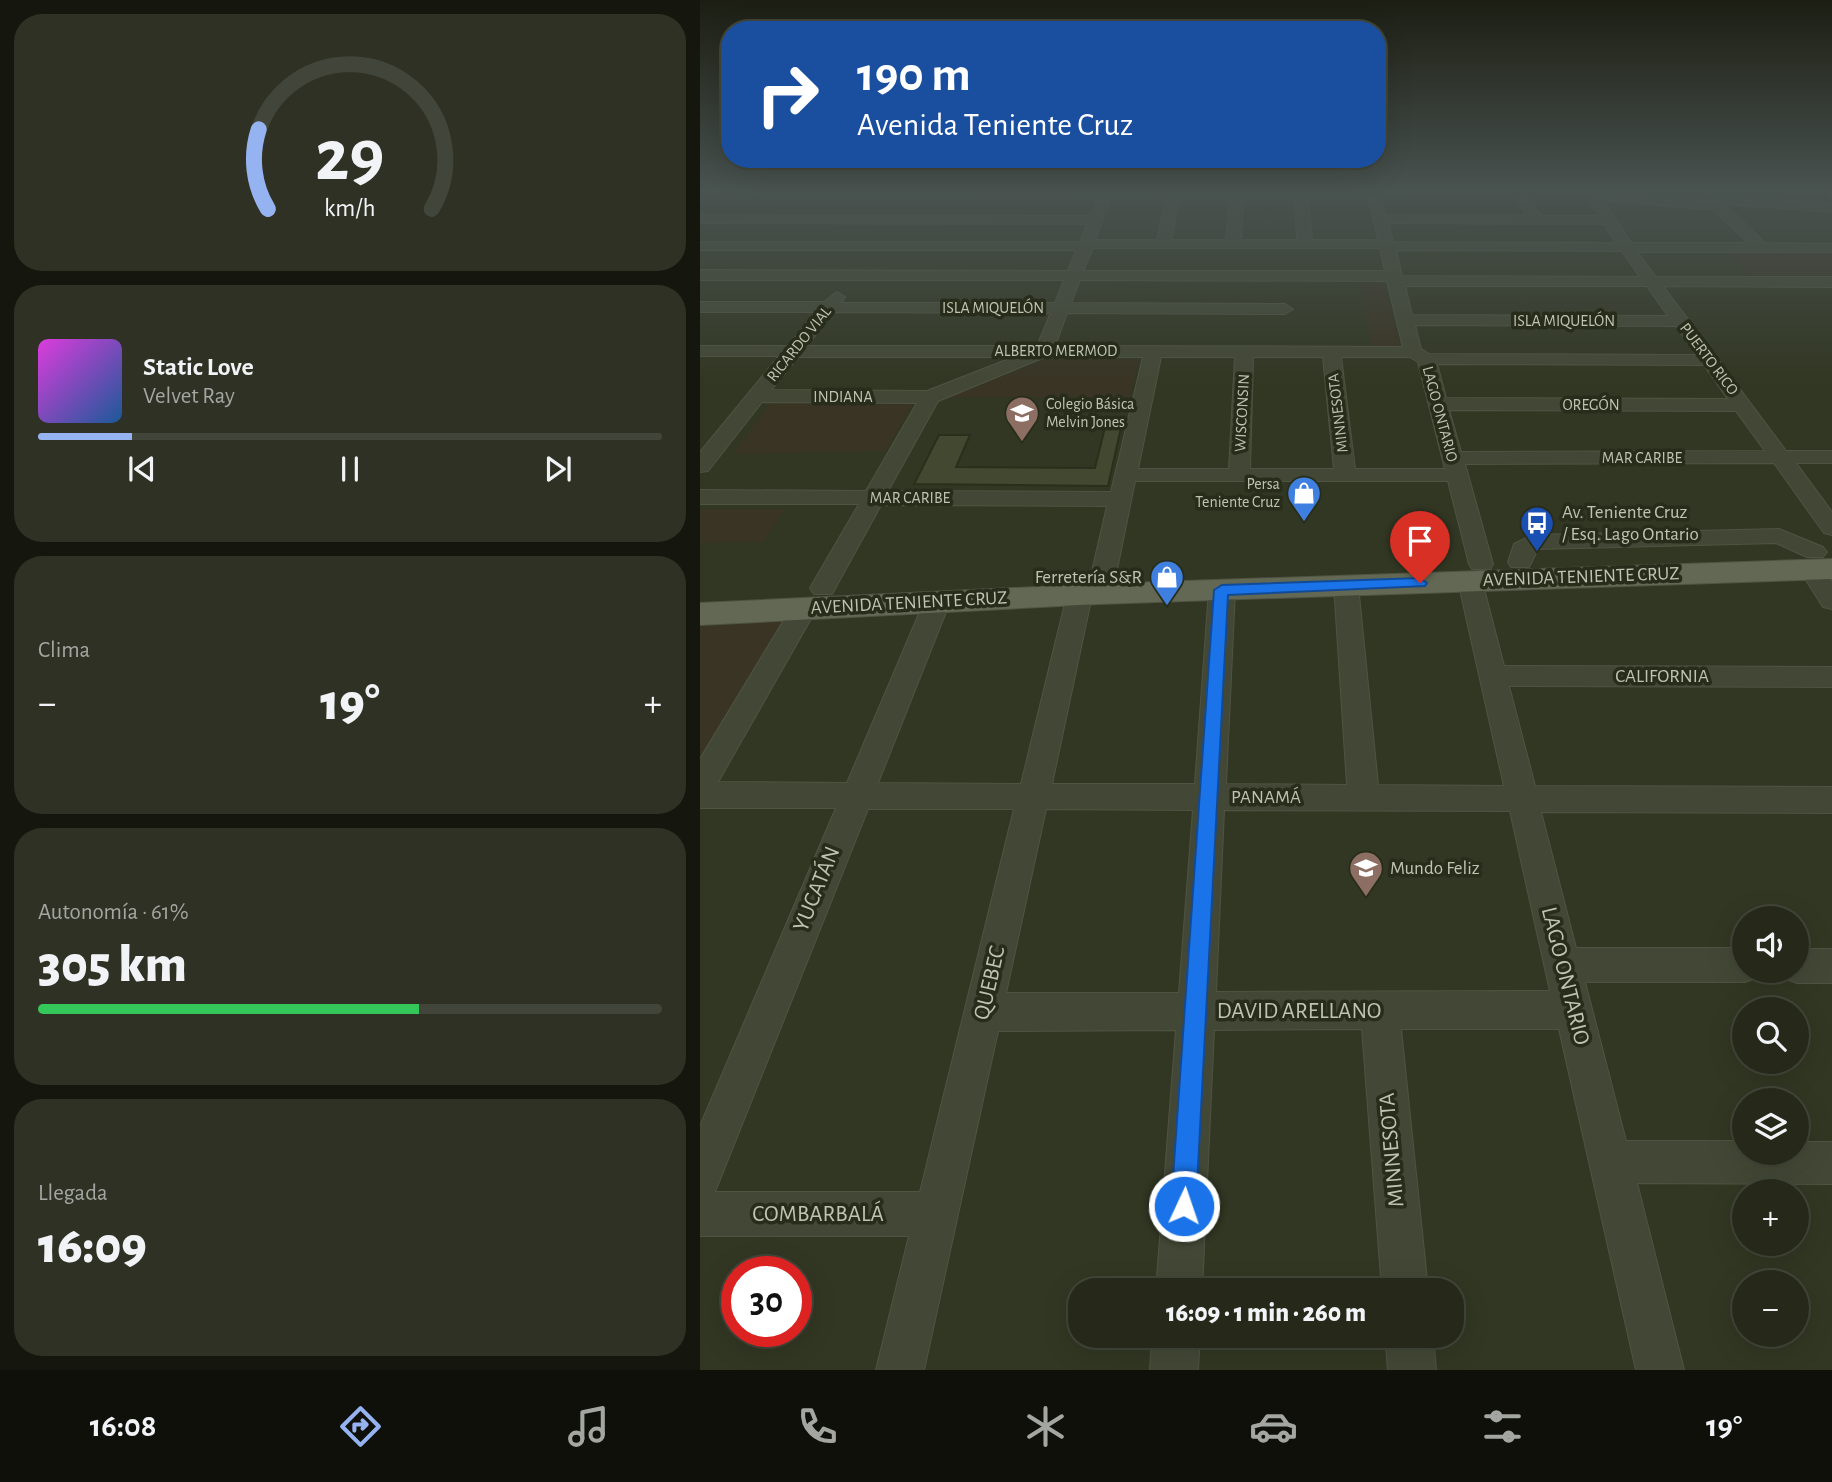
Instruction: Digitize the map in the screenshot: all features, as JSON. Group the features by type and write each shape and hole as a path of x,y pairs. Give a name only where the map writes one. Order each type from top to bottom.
{"main road":[{"name":"AVENIDA TENIENTE CRUZ","path":"700,594 937,602 1093,589 1222,590 1346,585 1475,572 1520,562 1825,554"},
{"name":"AVENIDA TENIENTE CRUZ","path":"700,614 813,598 1093,589 1825,554"}],"street":[{"name":"RICARDO VIAL","path":"700,466 873,253"},
{"path":"700,786 873,498 930,397 1044,351 1084,253"},
{"path":"1285,253 1285,352"},
{"name":"LAGO ONTARIO","path":"1389,253 1405,320 1438,404 1455,466 1492,676 1660,1370"},
{"name":"PUERTO RICO","path":"1631,253 1782,457 1825,554 1832,601"},
{"path":"700,275 1285,276 1832,282"},
{"name":"ISLA MIQUELÓN","path":"700,307 1285,309"},
{"name":"ISLA MIQUELÓN","path":"1405,320 1680,321"},
{"name":"ALBERTO MERMOD","path":"700,351 1331,352 1419,356 1709,360"},
{"name":"QUEBEC","path":"900,1370 1033,796 1119,499 1153,351"},
{"name":"WISCONSIN","path":"1239,475 1244,352"},
{"name":"MINNESOTA","path":"1331,352 1345,475"},
{"name":"INDIANA","path":"756,396 930,397"},
{"name":"OREGÓN","path":"1438,404 1743,405"},
{"name":"MAR CARIBE","path":"1125,475 1345,475 1455,466 1832,457"},
{"name":"MAR CARIBE","path":"700,497 1119,499"},
{"path":"1346,585 1363,797"},
{"path":"1180,1278 1222,590"},
{"name":"YUCATÁN","path":"700,1177 937,602"},
{"name":"CALIFORNIA","path":"1492,676 1832,677"},
{"name":"PANAMÁ","path":"700,795 1832,800"},
{"path":"1562,965 1732,965"},
{"path":"1809,966 1832,966"},
{"name":"DAVID ARELLANO","path":"983,1012 1573,1010"},
{"name":"MINNESOTA","path":"1380,1011 1404,1278"},
{"path":"1610,1162 1832,1163"},
{"name":"COMBARBALÁ","path":"700,1214 936,1214"},
{"path":"1174,1370 1175,1348"},
{"path":"1410,1348 1412,1370"}],"shaded area":[{"path":"1729,253 1832,253 1832,279 1751,278"},
{"path":"1359,281 1383,281 1400,346 1372,346"},
{"path":"1048,359 1139,359 1130,397 946,397"},
{"path":"774,398 916,399 885,451 733,454"},
{"path":"700,509 785,509 763,542 700,543"},
{"path":"787,617 700,771 700,620"}],"building":[{"path":"1107,419 1122,423 1108,486 914,484 939,435 970,435 956,467 1095,468"}],"place":[{"name":"Colegio Básica Melvin Jones","path":"1022,443"},
{"name":"Persa Teniente Cruz","path":"1304,523"},
{"name":"Av. Teniente Cruz / Esq. Lago Ontario","path":"1537,553"},
{"name":"Ferretería S&R","path":"1167,607"},
{"name":"Mundo Feliz","path":"1366,898"}],"route":[{"path":"1184,1206 1222,590 1420,583"}]}
